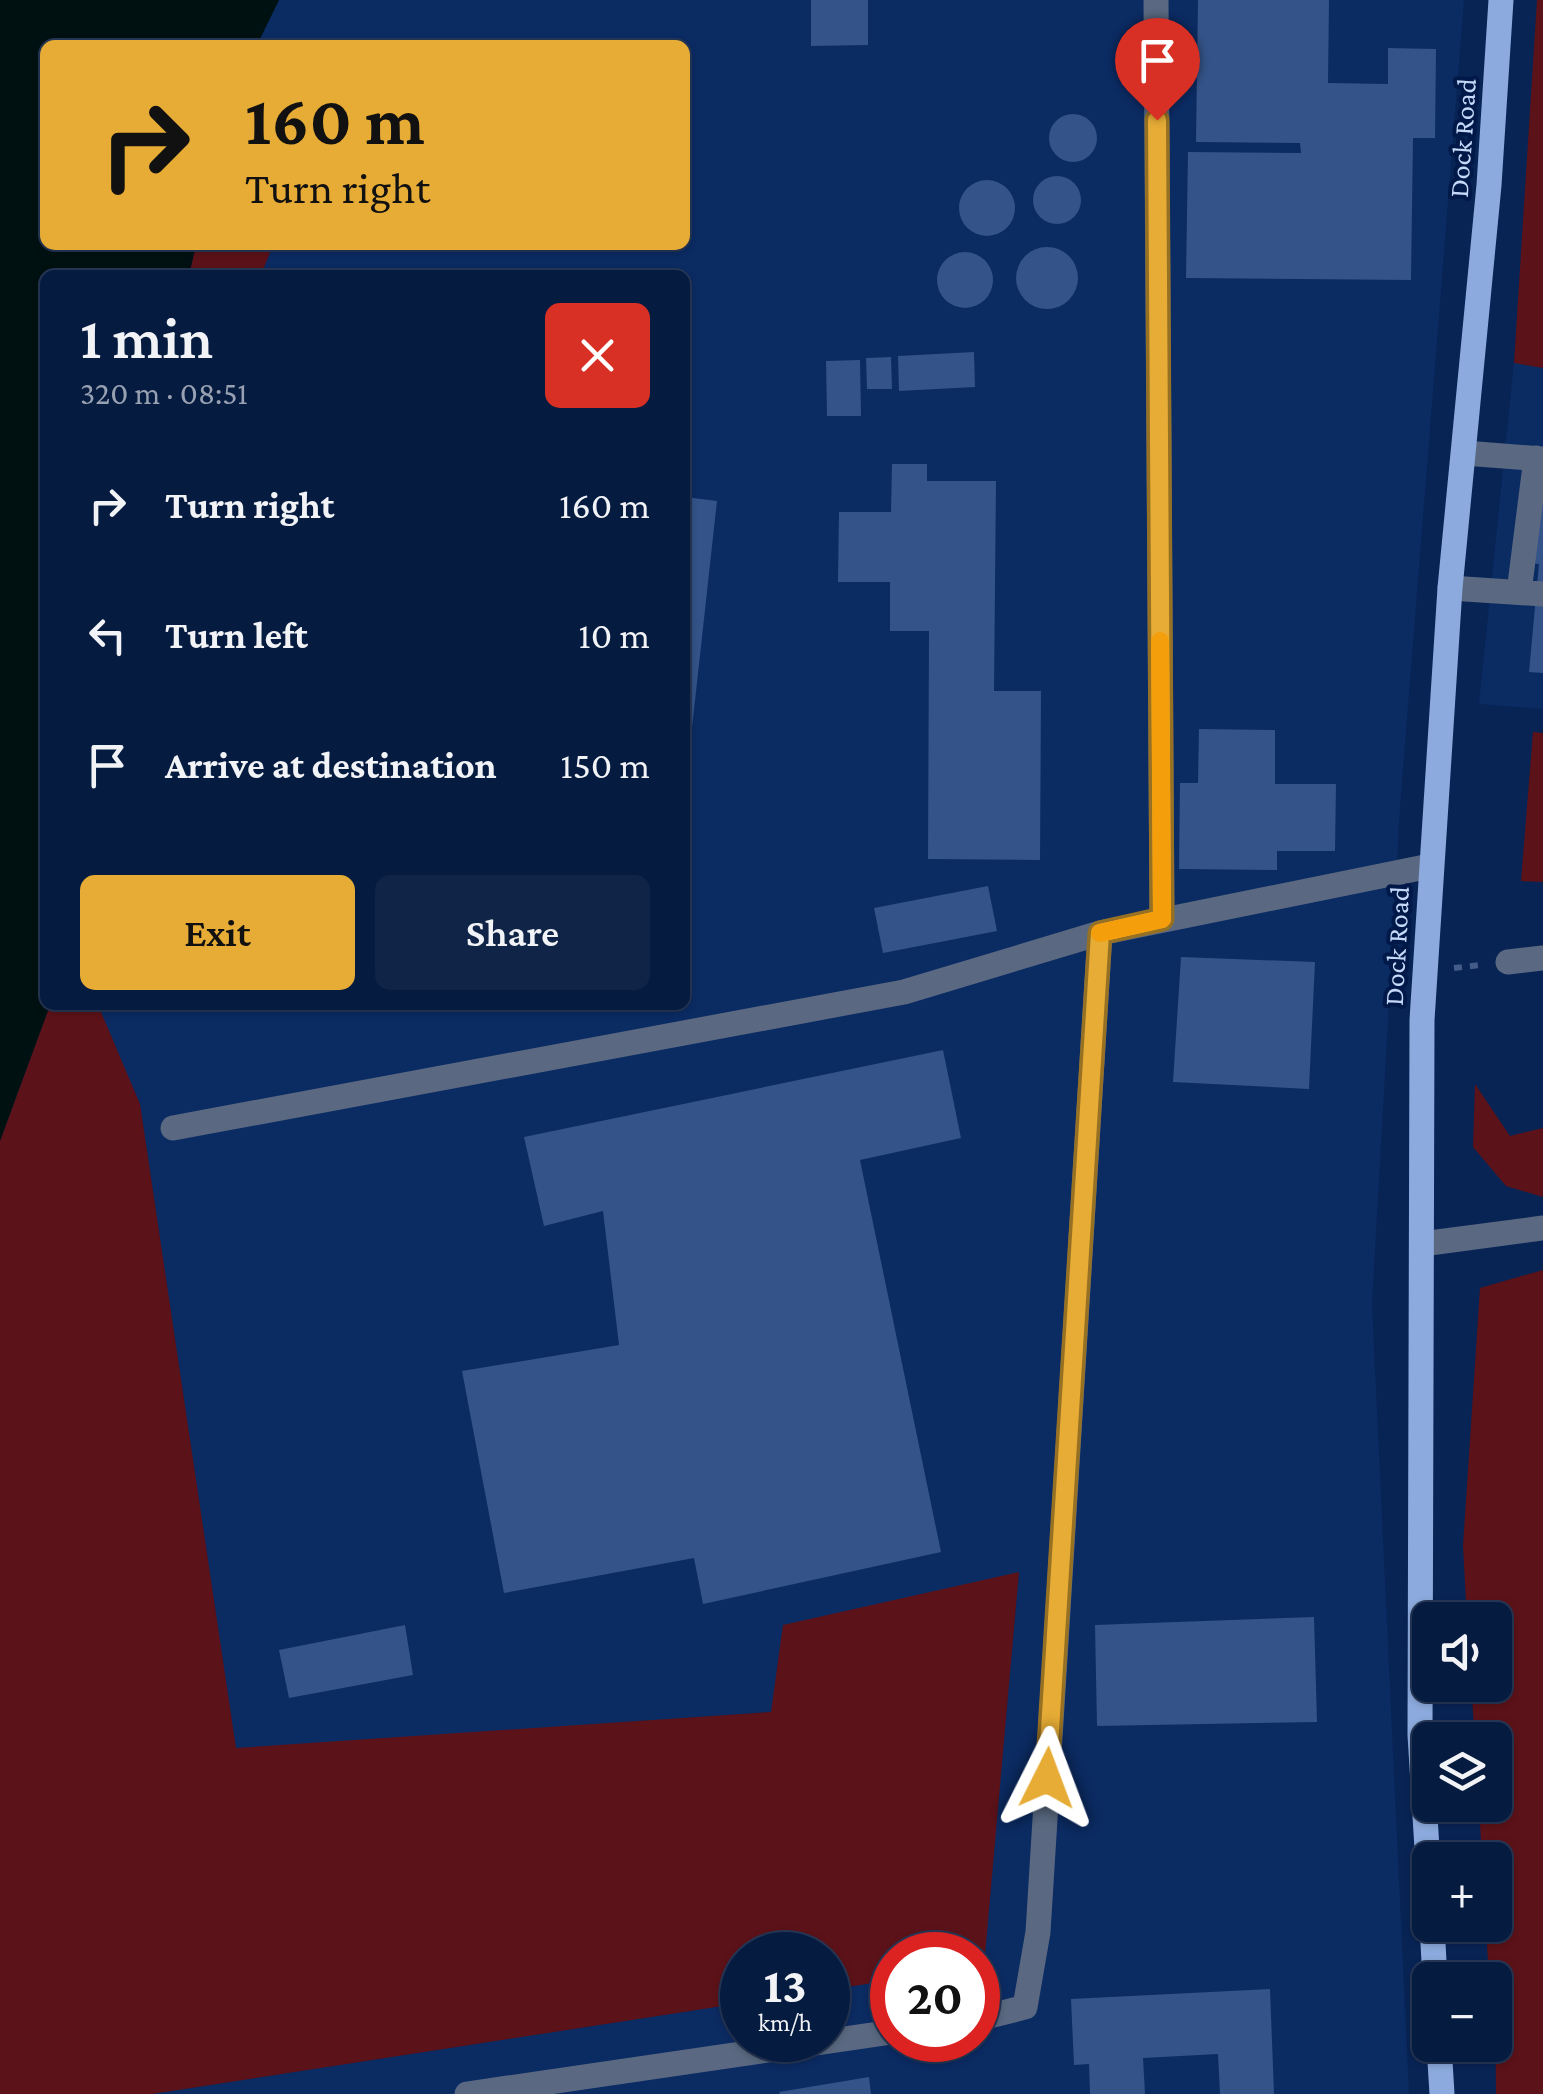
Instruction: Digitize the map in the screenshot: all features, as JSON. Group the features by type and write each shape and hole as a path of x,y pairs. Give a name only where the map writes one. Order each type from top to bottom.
{"main road":[{"name":"Dock Road","path":"1427,1842 1420,1735 1424,971 1450,588 1501,0"},
{"path":"1440,2062 1442,2094"}],"street":[{"path":"1156,0 1162,919"},
{"path":"1450,588 1531,593 1540,458 1464,453"},
{"path":"173,1128 904,992 1100,933 1430,866"},
{"path":"1000,2014 1024,2007 1038,1932 1100,933"},
{"path":"1508,962 1543,958"},
{"path":"1422,1244 1543,1228"},
{"path":"467,2094 870,2035"}],"path":[{"path":"1424,971 1508,962"}],"shaded area":[{"path":"0,0 279,0 259,40 40,40 40,250 195,250 190,270 40,270 40,1010 48,1010 0,1141"},
{"path":"279,0 1464,0 1400,807 1372,1304 1409,2094 152,2094 720,2006 720,2062 850,2062 850,1987 870,1983 870,2062 1000,2062 1000,1932 986,1932 1019,1573 784,1625 772,1712 236,1749 140,1104 100,1010 690,1010 690,270 263,270 271,250 690,250 690,40 259,40"},
{"path":"1537,0 1543,0 1543,368 1514,363"},
{"path":"195,250 271,250 263,270 190,270"},
{"path":"1514,363 1543,368 1543,709 1479,704"},
{"path":"1533,732 1543,733 1543,882 1521,881"},
{"path":"48,1010 100,1010 140,1104 236,1748 771,1712 783,1625 1019,1572 987,1932 870,1932 870,1983 850,1987 850,1932 720,1932 720,2006 152,2094 0,2094 0,1141"},
{"path":"1475,1084 1510,1136 1543,1128 1543,1197 1506,1186 1473,1147"},
{"path":"1543,1270 1543,2094 1496,2094 1496,2062 1512,2062 1512,1962 1488,1962 1487,1942 1512,1942 1512,1842 1481,1842 1480,1822 1512,1822 1512,1722 1474,1722 1472,1702 1512,1702 1512,1602 1466,1602 1463,1546 1480,1288"}],"building":[{"path":"811,0 868,0 868,45 811,46"},
{"path":"1198,0 1329,0 1328,83 1388,84 1388,48 1436,49 1435,138 1413,138 1411,280 1186,278 1188,152 1301,153 1300,143 1196,142"},
{"path":"1073,114 1090,121 1097,138 1090,155 1073,162 1056,155 1049,138 1056,121"},
{"path":"1057,176 1074,183 1081,200 1074,217 1057,224 1040,217 1033,200 1040,183"},
{"path":"987,180 1007,188 1015,208 1007,228 987,236 967,228 959,208 967,188"},
{"path":"1047,247 1069,256 1078,278 1069,300 1047,309 1025,300 1016,278 1025,256"},
{"path":"965,252 985,260 993,280 985,300 965,308 945,300 937,280 945,260"},
{"path":"974,352 975,387 899,391 898,356"},
{"path":"891,357 892,389 867,389 866,358"},
{"path":"860,360 861,416 827,416 826,361"},
{"path":"892,464 927,464 927,481 996,481 994,691 1041,691 1040,860 928,859 929,631 890,631 890,582 838,582 839,512 891,512"},
{"path":"1543,484 1543,673 1529,672 1539,564 1513,561"},
{"path":"690,498 717,501 690,746"},
{"path":"1199,729 1275,730 1275,784 1336,784 1335,851 1277,851 1277,870 1179,869 1180,783 1198,783"},
{"path":"988,886 997,931 883,953 874,908"},
{"path":"1181,957 1315,962 1309,1089 1173,1082"},
{"path":"943,1050 961,1138 860,1160 941,1552 703,1604 694,1558 504,1593 462,1371 619,1345 603,1211 544,1226 524,1137"},
{"path":"1314,1617 1317,1722 1097,1726 1095,1625"},
{"path":"405,1625 413,1675 289,1698 279,1650"},
{"path":"1270,1989 1274,2094 1220,2094 1218,2054 1143,2058 1145,2094 1090,2094 1089,2064 1074,2065 1071,1999"},
{"path":"869,2077 871,2094 779,2092"}],"slow traffic":[{"path":"1100,933 1162,919 1160,641"}],"route":[{"path":"1047,1778 1100,933 1162,919 1157,120"}]}
